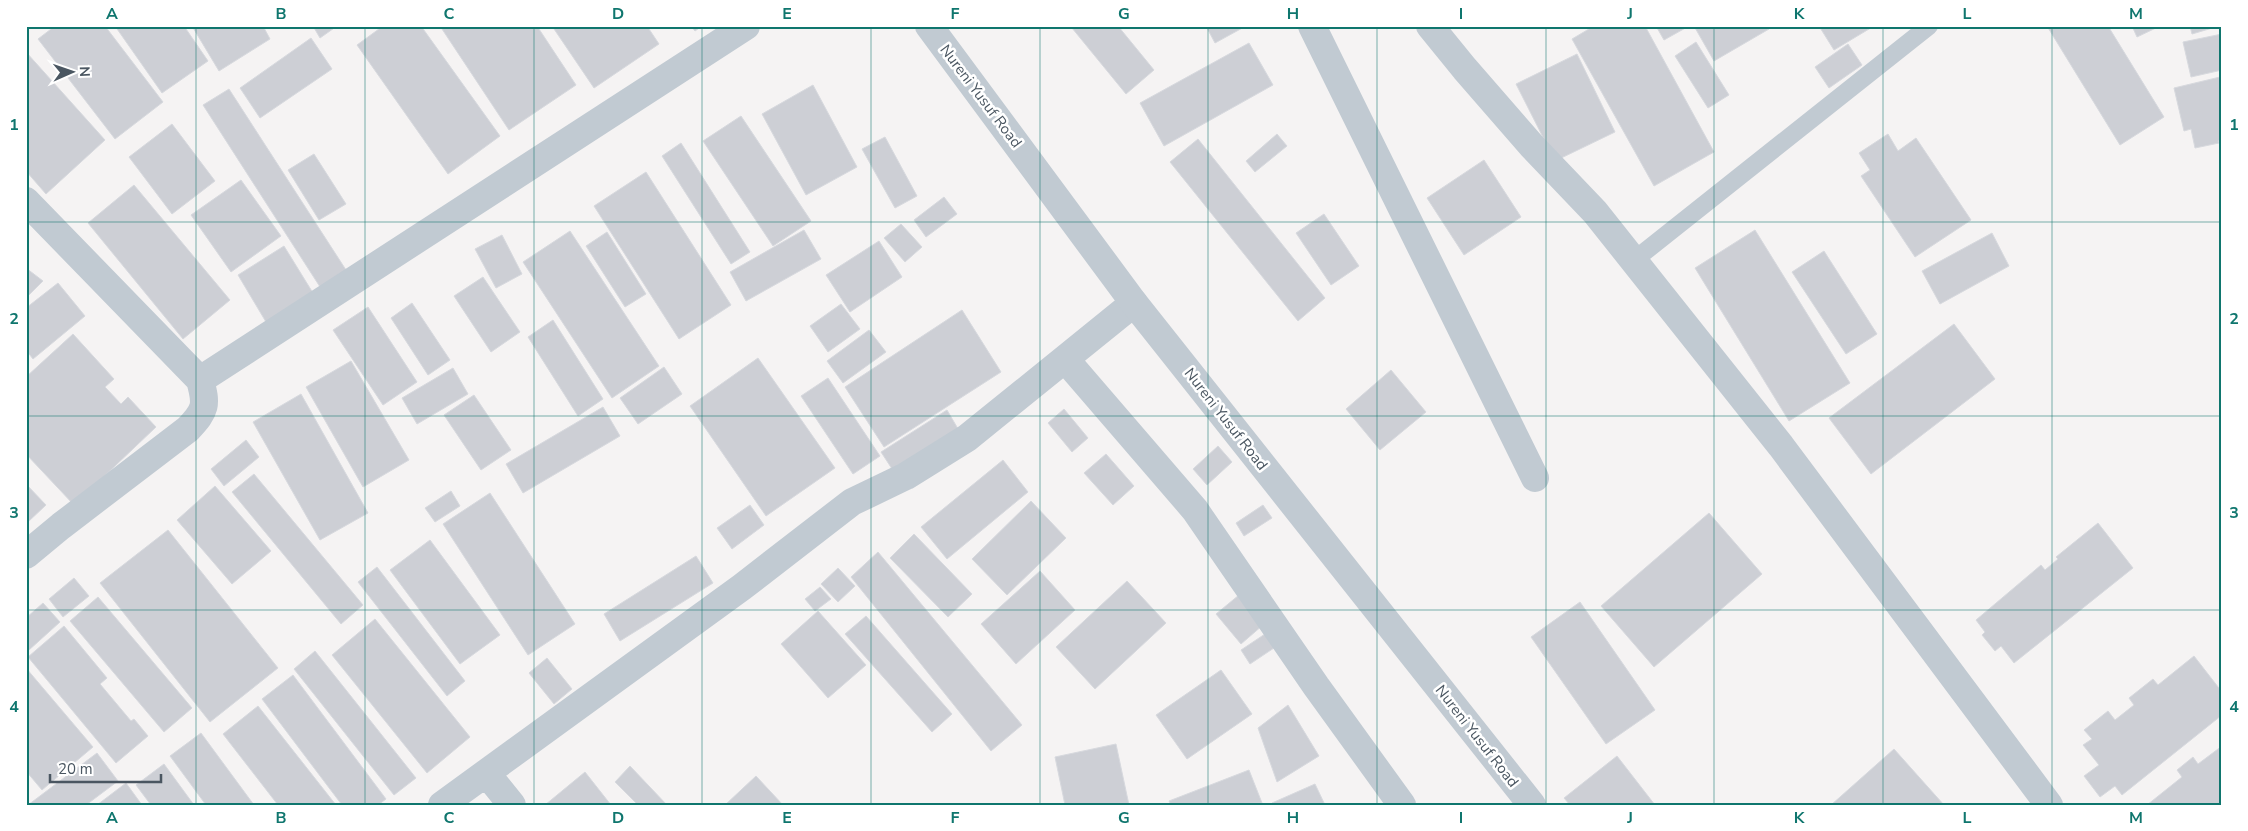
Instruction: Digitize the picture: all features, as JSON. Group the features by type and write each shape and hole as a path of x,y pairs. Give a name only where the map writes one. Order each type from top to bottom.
{"street":[{"path":"200,380 746,26"},
{"name":"Nureni Yusuf Road","path":"928,26 1134,303 1532,805"},
{"path":"1312,26 1536,478"},
{"path":"1430,26 1532,146 1595,212 1634,260 1780,446 2049,805"},
{"path":"26,201 200,380 206,400 202,414 188,429 61,526 26,556"},
{"path":"442,805 742,587 852,502 906,476 967,438 1134,303"},
{"path":"1065,359 1195,510 1316,686 1402,805"},
{"path":"487,774 512,805"}],"lane":[{"path":"1634,260 1929,26"}],"building":[{"path":"55,26 105,26 163,102 115,139 38,39"},
{"path":"115,26 184,26 208,61 162,93"},
{"path":"192,26 263,26 270,39 219,71"},
{"path":"313,26 337,26 320,38"},
{"path":"383,26 421,26 500,136 448,174 357,45"},
{"path":"440,26 537,26 576,85 509,130"},
{"path":"552,26 647,26 659,44 594,88"},
{"path":"691,26 702,26 695,31"},
{"path":"1074,26 1118,26 1154,70 1126,94 1072,28"},
{"path":"1206,26 1246,26 1215,43"},
{"path":"1594,26 1645,26 1714,152 1654,186 1572,39"},
{"path":"1656,26 1689,26 1664,40"},
{"path":"1694,26 1767,26 1769,29 1714,61"},
{"path":"1819,26 1874,26 1834,50"},
{"path":"2047,26 2108,26 2164,117 2120,145"},
{"path":"2132,26 2160,26 2137,37"},
{"path":"2190,26 2219,26 2192,34"},
{"path":"2222,34 2222,70 2191,77 2183,42"},
{"path":"311,38 332,69 260,118 240,88"},
{"path":"1696,42 1729,95 1708,108 1675,56"},
{"path":"1249,43 1273,85 1164,146 1140,103"},
{"path":"1848,44 1862,65 1829,88 1815,67"},
{"path":"26,52 105,140 46,194 26,171"},
{"path":"1577,54 1615,132 1555,161 1516,84"},
{"path":"2220,77 2222,140 2218,141 2219,143 2195,148 2191,129 2184,131 2174,88"},
{"path":"813,85 857,167 806,195 762,114"},
{"path":"229,89 348,273 322,290 203,105"},
{"path":"741,116 811,221 773,246 703,141"},
{"path":"172,124 215,181 172,214 129,157"},
{"path":"1277,134 1287,146 1255,172 1246,161"},
{"path":"1888,134 1898,151 1916,138 1971,220 1915,257 1861,176 1870,170 1859,153"},
{"path":"885,137 917,196 895,208 862,149"},
{"path":"1198,139 1325,298 1298,321 1170,162"},
{"path":"681,143 750,252 731,264 662,156"},
{"path":"314,154 346,204 319,220 288,170"},
{"path":"1484,160 1521,217 1464,255 1427,198"},
{"path":"646,172 731,305 679,339 594,206"},
{"path":"241,180 281,236 231,272 191,215"},
{"path":"134,185 230,300 183,339 88,223"},
{"path":"944,197 957,214 926,237 914,220"},
{"path":"1324,214 1359,266 1331,285 1296,233"},
{"path":"901,224 922,247 905,262 884,238"},
{"path":"804,230 821,259 746,301 730,272"},
{"path":"1755,230 1850,383 1789,421 1695,268"},
{"path":"570,231 659,366 612,398 523,262"},
{"path":"607,232 646,294 625,307 586,246"},
{"path":"1992,233 2009,266 1940,304 1922,271"},
{"path":"502,235 522,274 496,288 475,249"},
{"path":"879,241 902,277 850,312 826,275"},
{"path":"284,246 313,293 266,322 238,275"},
{"path":"1824,251 1877,334 1846,354 1792,272"},
{"path":"26,268 43,281 26,298"},
{"path":"483,277 520,332 491,352 454,296"},
{"path":"58,283 85,316 33,359 26,350 26,308"},
{"path":"412,303 450,360 428,375 391,318"},
{"path":"841,304 860,329 828,352 810,326"},
{"path":"368,307 417,382 383,405 333,330"},
{"path":"962,310 1001,372 884,447 845,387"},
{"path":"553,320 603,399 578,416 528,337"},
{"path":"1954,324 1995,379 1871,474 1829,418"},
{"path":"869,330 886,352 843,383 827,361"},
{"path":"73,334 114,379 105,387 121,404 128,397 156,427 74,505 26,454 26,377"},
{"path":"758,358 835,468 766,516 690,406"},
{"path":"351,361 409,460 363,487 306,387"},
{"path":"664,367 682,394 638,424 620,398"},
{"path":"453,368 468,394 417,424 402,398"},
{"path":"1391,370 1426,412 1380,450 1346,409"},
{"path":"828,378 880,456 853,474 801,396"},
{"path":"301,394 368,513 320,540 253,422"},
{"path":"474,395 511,450 481,470 444,415"},
{"path":"603,407 620,436 523,493 506,464"},
{"path":"1064,409 1088,438 1072,452 1048,423"},
{"path":"947,410 961,434 896,475 881,452"},
{"path":"246,440 259,457 224,486 211,469"},
{"path":"1218,446 1232,462 1207,485 1193,469"},
{"path":"1106,454 1134,486 1113,505 1084,473"},
{"path":"1003,460 1028,492 947,559 921,527"},
{"path":"254,474 363,605 341,624 232,492"},
{"path":"26,484 46,505 28,522 26,521"},
{"path":"215,486 271,551 232,584 177,520"},
{"path":"451,491 460,506 435,522 425,508"},
{"path":"490,493 575,624 528,655 443,524"},
{"path":"1031,501 1066,538 1007,595 972,559"},
{"path":"750,505 764,525 732,549 717,528"},
{"path":"1263,505 1272,518 1244,536 1236,523"},
{"path":"1709,513 1762,574 1654,667 1601,606"},
{"path":"2098,523 2133,568 2014,663 2001,646 1995,651 1982,635 1985,632 1976,620 2041,565 2045,570 2058,559 2056,557"},
{"path":"168,530 278,668 210,722 100,583"},
{"path":"914,534 972,594 948,617 890,558"},
{"path":"430,540 500,635 460,664 390,570"},
{"path":"878,552 1022,725 991,751 851,577"},
{"path":"696,556 713,583 620,641 604,614"},
{"path":"377,567 465,681 447,696 358,582"},
{"path":"838,568 855,586 838,602 821,584"},
{"path":"1040,571 1075,610 1016,664 981,624"},
{"path":"74,578 89,596 63,617 49,599"},
{"path":"1127,581 1166,623 1095,689 1056,647"},
{"path":"820,587 831,599 815,611 805,599"},
{"path":"1239,595 1263,625 1241,644 1216,614"},
{"path":"98,597 192,708 164,732 70,621"},
{"path":"1580,602 1655,710 1606,744 1531,637"},
{"path":"43,603 60,622 29,650 26,647 26,618"},
{"path":"818,611 866,665 828,698 781,644"},
{"path":"866,616 952,714 932,732 845,634"},
{"path":"375,619 470,737 427,773 332,655"},
{"path":"64,626 107,678 100,684 131,721 134,719 148,736 116,763 28,657"},
{"path":"1268,632 1277,646 1250,664 1241,650"},
{"path":"315,651 416,778 394,795 294,669"},
{"path":"2194,656 2222,692 2222,715 2122,795 2115,786 2100,797 2084,776 2099,765 2083,745 2092,739 2084,730 2108,711 2115,720 2134,705 2129,698 2153,679 2158,685"},
{"path":"547,658 572,689 554,704 529,673"},
{"path":"26,668 93,747 42,790 26,771"},
{"path":"1221,670 1252,714 1187,759 1156,715"},
{"path":"293,675 386,799 378,805 342,805 262,699"},
{"path":"1288,705 1319,756 1277,782 1258,728"},
{"path":"258,706 336,805 278,805 223,734"},
{"path":"201,733 254,805 206,805 170,756"},
{"path":"1116,744 1129,805 1065,805 1055,757"},
{"path":"2222,746 2222,805 2147,805 2182,777 2177,770 2193,757 2198,764"},
{"path":"1894,749 1944,805 1831,805"},
{"path":"97,753 118,781 86,805 28,805"},
{"path":"1617,756 1655,805 1570,805 1564,798"},
{"path":"164,764 194,805 151,805 136,785"},
{"path":"630,766 667,805 638,805 615,782"},
{"path":"1249,770 1262,803 1171,805 1169,801"},
{"path":"585,772 611,805 545,805"},
{"path":"756,776 783,805 725,805"},
{"path":"126,783 142,805 97,805"},
{"path":"1315,784 1325,805 1272,805 1272,803"}]}
